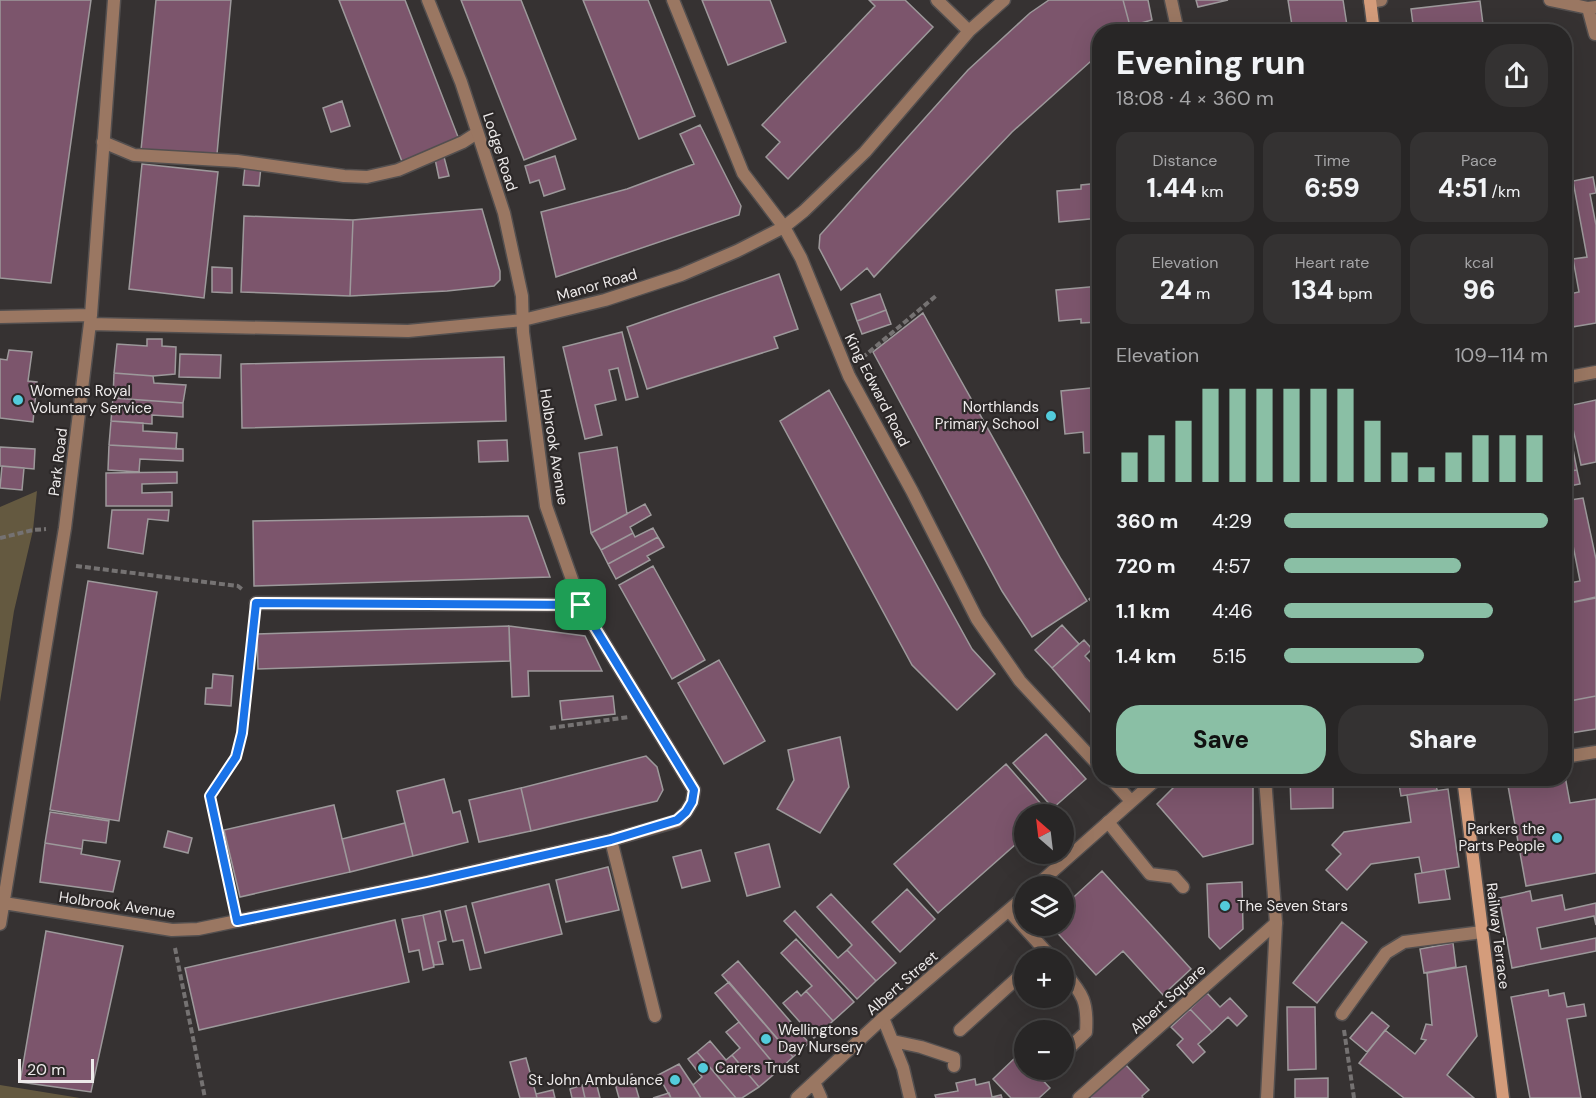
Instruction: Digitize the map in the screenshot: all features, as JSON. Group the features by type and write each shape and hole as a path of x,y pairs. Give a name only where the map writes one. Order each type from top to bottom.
{"street":[{"name":"Park Road","path":"0,924 60,564 91,320 114,0"},
{"name":"Lodge Road","path":"428,0 461,82 504,213 522,296 523,320"},
{"name":"King Edward Road","path":"673,0 743,173 784,227 801,258 846,367 977,619 1020,681 1092,758"},
{"path":"938,0 969,31"},
{"name":"Manor Road","path":"0,317 408,331 523,320 605,300 681,275 737,251 784,227 804,211 865,152 969,31 1004,0"},
{"path":"1171,0 1176,24"},
{"path":"1374,0 1374,24"},
{"path":"1550,0 1592,8 1595,34"},
{"path":"104,142 134,155 237,162 367,177 398,170 463,142 477,133"},
{"name":"Holbrook Avenue","path":"4,903 172,930 198,929 427,882 611,840 677,820 686,812 692,802 694,790 581,605 546,506 531,402 523,320"},
{"path":"1572,376 1596,372"},
{"path":"256,603 581,605"},
{"path":"1572,756 1596,752"},
{"path":"1117,786 1131,801"},
{"path":"1047,876 1149,786"},
{"path":"1266,786 1276,923 1268,1098"},
{"name":"Railway Terrace","path":"1464,786 1503,1098"},
{"path":"1108,822 1150,874 1174,877 1183,887"},
{"path":"611,840 655,1016"},
{"name":"Albert Street","path":"797,1098 883,1018 1014,906"},
{"path":"1009,911 1039,948"},
{"name":"Albert Square","path":"1079,1098 1276,923"},
{"path":"1342,1014 1386,953 1404,942 1482,932"},
{"path":"960,1030 1014,981"},
{"path":"1074,985 1086,1002 1087,1017 1086,1032 1074,1043"},
{"path":"883,1018 893,1041 910,1098"},
{"path":"893,1041 954,1058 954,1066"},
{"path":"814,1082 821,1098"}],"path":[{"path":"846,367 864,357 937,295"},
{"path":"0,538 33,530 65,528"},
{"path":"60,564 238,586 256,603 242,733 236,757 210,796 237,921"},
{"path":"550,728 648,714"},
{"path":"172,930 205,1098"},
{"path":"1342,1014 1354,1098"}],"shaded area":[{"path":"37,491 33,530 14,611 0,702 0,507"},
{"path":"0,1085 80,1098 0,1098"}],"building":[{"path":"0,0 91,0 51,283 0,278"},
{"path":"156,0 231,0 217,154 141,150"},
{"path":"339,0 405,0 460,142 403,164"},
{"path":"461,0 521,0 576,139 524,160"},
{"path":"583,0 648,0 695,116 639,139"},
{"path":"702,0 770,0 786,42 728,65"},
{"path":"869,0 905,0 933,27 788,179 766,157 780,142 762,125 875,6"},
{"path":"1049,0 1123,0 1129,24 1092,24 1092,60 1012,132 874,277 867,268 841,290 819,248 820,235 968,70 1030,13"},
{"path":"1123,0 1148,0 1152,20 1129,24"},
{"path":"1196,0 1228,0 1198,7"},
{"path":"1288,0 1343,0 1347,24 1292,24"},
{"path":"1480,1 1483,24 1413,24 1411,9"},
{"path":"342,101 350,126 331,132 323,108"},
{"path":"700,125 741,206 739,215 556,277 541,212 627,189 694,164 680,134"},
{"path":"555,156 565,189 544,196 539,180 530,183 525,166"},
{"path":"444,157 449,176 439,178 435,159"},
{"path":"142,164 218,172 204,298 129,289"},
{"path":"245,166 261,167 259,186 243,185"},
{"path":"1593,177 1596,193 1590,194 1596,225 1596,323 1572,327 1572,293 1579,292 1573,259 1587,257 1573,181"},
{"path":"1092,184 1092,219 1059,222 1057,191 1081,189 1081,185"},
{"path":"482,209 500,271 500,280 494,286 350,296 353,220"},
{"path":"244,216 353,220 350,296 241,292"},
{"path":"212,267 232,268 232,293 212,292"},
{"path":"779,274 798,329 774,337 778,348 647,389 627,327"},
{"path":"1092,287 1092,322 1081,323 1081,319 1059,321 1056,290"},
{"path":"880,294 886,310 857,321 851,304"},
{"path":"886,310 891,324 862,334 857,321"},
{"path":"923,313 1061,559 1087,601 1032,637 1002,591 873,352"},
{"path":"622,332 638,397 626,400 618,368 609,370 616,400 595,405 602,435 585,439 563,347"},
{"path":"147,339 162,339 162,346 176,347 175,374 153,376 114,373 117,344 147,346"},
{"name":"Womens Royal Voluntary Service","path":"9,350 32,352 28,381 37,382 33,422 0,418 0,359 7,360"},
{"path":"180,354 221,355 220,378 179,377"},
{"path":"504,357 506,421 242,428 241,364"},
{"path":"114,373 153,376 154,383 186,385 183,403 113,398"},
{"path":"1092,388 1092,452 1084,453 1083,432 1065,434 1061,391"},
{"path":"829,390 972,649 995,674 957,710 912,665 780,421"},
{"path":"113,398 183,403 183,417 152,415 152,424 111,421"},
{"path":"1596,400 1596,462 1581,465 1572,424 1572,405"},
{"path":"111,421 143,423 143,431 177,433 176,449 109,445"},
{"path":"507,440 508,461 479,462 478,441"},
{"path":"1572,444 1577,470 1572,471"},
{"path":"109,445 183,449 183,461 140,459 139,472 108,470"},
{"path":"0,447 35,449 34,469 0,466"},
{"path":"617,447 627,514 591,533 579,453"},
{"path":"2,466 24,468 22,490 0,488"},
{"path":"1577,470 1580,484 1572,486 1572,471"},
{"path":"177,472 177,483 142,484 142,493 172,492 172,506 106,506 106,473"},
{"path":"1583,498 1596,559 1596,597 1572,602 1572,582 1580,581 1572,540 1572,500"},
{"path":"645,504 651,515 630,527 633,533 601,550 591,533"},
{"path":"112,510 169,510 168,521 148,519 143,554 108,548"},
{"path":"528,516 550,577 254,586 253,521"},
{"path":"653,528 658,537 608,564 601,550 633,533 635,537"},
{"path":"658,537 664,547 647,556 650,560 616,579 608,564"},
{"path":"653,566 705,660 672,679 619,585"},
{"path":"88,581 157,592 119,821 50,810"},
{"path":"1596,598 1596,696 1572,700 1572,602"},
{"path":"1062,625 1079,644 1052,668 1035,650"},
{"path":"509,626 510,661 258,669 257,634"},
{"path":"509,626 585,636 602,671 528,671 529,696 512,697"},
{"path":"1084,640 1092,649 1085,656 1092,663 1092,714 1052,668"},
{"path":"719,660 765,741 724,764 678,683"},
{"path":"213,674 233,676 231,706 205,704 206,688 212,688"},
{"path":"613,696 615,714 562,720 560,701"},
{"path":"1596,696 1596,729 1572,733 1572,700"},
{"path":"1046,734 1086,779 1058,804 1049,804 1013,763"},
{"path":"840,737 849,787 820,833 777,809 794,780 788,750"},
{"path":"646,756 657,767 663,790 657,801 531,831 521,788"},
{"path":"1006,764 1041,804 1014,804 1014,846 938,913 894,864"},
{"path":"444,779 453,813 460,811 468,842 413,856 397,791"},
{"path":"1175,786 1253,786 1253,844 1203,857 1157,804"},
{"path":"1290,786 1333,786 1333,808 1291,809"},
{"path":"1399,786 1436,786 1437,790 1401,796"},
{"name":"Parkers the Parts People","path":"1508,786 1567,786 1570,803 1596,799 1596,873 1526,886"},
{"path":"521,788 531,831 479,842 469,800"},
{"path":"1448,789 1459,867 1422,873 1419,857 1371,864 1347,890 1326,870 1341,854 1332,845 1344,832 1411,822 1407,795"},
{"path":"334,805 350,872 240,897 224,830"},
{"path":"50,812 109,821 106,843 83,840 82,849 45,843"},
{"path":"405,823 413,856 350,872 342,839"},
{"path":"168,831 192,838 188,853 164,847"},
{"path":"45,843 82,849 81,854 120,861 113,892 40,882"},
{"path":"769,844 780,887 747,896 735,853"},
{"path":"701,850 710,881 682,888 673,857"},
{"path":"608,867 619,910 566,922 556,880"},
{"path":"1445,869 1450,899 1419,903 1415,874"},
{"path":"1102,871 1191,969 1163,995 1123,951 1096,975 1074,951 1074,948 1071,948 1060,936 1074,936 1074,897"},
{"name":"The Seven Stars","path":"1242,882 1243,929 1220,949 1209,937 1207,884"},
{"path":"549,884 562,934 485,953 472,903"},
{"path":"907,889 935,919 900,952 872,922"},
{"path":"1530,891 1532,901 1562,895 1565,910 1596,903 1596,925 1594,916 1537,928 1541,949 1596,938 1596,951 1512,968 1499,898"},
{"path":"831,894 896,963 876,981 847,950 852,945 817,907"},
{"path":"466,906 481,968 470,970 463,940 453,942 445,911"},
{"path":"440,911 446,940 438,942 443,964 434,965 423,915"},
{"path":"795,911 838,958 847,950 876,981 857,999 784,921"},
{"path":"423,915 434,967 423,970 419,950 409,952 402,919"},
{"path":"395,920 409,982 199,1030 185,968"},
{"path":"1342,922 1367,942 1317,1003 1293,983"},
{"path":"46,931 123,946 91,1092 20,1082"},
{"path":"796,939 854,1002 833,1021 806,991 812,986 781,953"},
{"path":"1453,943 1456,967 1424,973 1420,949"},
{"path":"738,961 809,1043 793,1057 722,975"},
{"path":"1466,966 1477,1036 1447,1075 1474,1098 1404,1098 1359,1063 1385,1030 1415,1054 1426,1040 1421,1039 1426,1024 1432,1025 1427,973"},
{"name":"Wellingtons Day Nursery","path":"729,982 793,1057 779,1070 715,993"},
{"path":"1548,990 1549,996 1564,993 1567,1007 1584,1004 1586,1016 1567,1019 1581,1098 1530,1098 1511,997"},
{"path":"797,991 801,996 806,991 833,1021 814,1038 783,1003"},
{"path":"1207,993 1220,1007 1230,998 1247,1016 1237,1026 1228,1017 1212,1032 1190,1009"},
{"path":"1287,1007 1315,1007 1316,1069 1288,1070"},
{"path":"1190,1009 1212,1032 1198,1044 1205,1052 1193,1063 1177,1045 1183,1039 1171,1027"},
{"path":"1372,1012 1389,1026 1367,1052 1350,1038"},
{"path":"739,1022 779,1070 759,1087 732,1055 740,1048 726,1032"},
{"path":"710,1041 726,1060 732,1055 759,1087 742,1098 736,1098 697,1052"},
{"name":"Carers Trust","path":"697,1052 736,1098 701,1098 693,1085 702,1077 688,1059"},
{"path":"526,1058 537,1098 520,1098 510,1062"},
{"path":"1014,1059 1014,1080 1042,1080 1050,1088 1039,1098 1011,1098 993,1079"},
{"name":"St John Ambulance","path":"679,1064 701,1098 671,1098 658,1075"},
{"path":"1125,1064 1149,1090 1142,1096 1143,1098 1087,1098"},
{"path":"632,1074 639,1098 619,1098 614,1080"},
{"path":"1328,1078 1328,1098 1295,1098 1295,1079"},
{"path":"975,1079 976,1085 989,1082 992,1097 1001,1095 1002,1098 936,1098 935,1095 958,1091 956,1083"},
{"path":"596,1082 600,1098 585,1098 582,1085"},
{"path":"582,1085 585,1098 572,1098 570,1089"},
{"path":"553,1090 555,1098 537,1098 536,1094"},
{"path":"669,1093 671,1098 653,1098"}],"place":[{"name":"Womens Royal Voluntary Service","path":"18,400"},
{"name":"Northlands Primary School","path":"1051,416"},
{"name":"Parkers the Parts People","path":"1557,838"},
{"name":"The Seven Stars","path":"1225,906"},
{"name":"Wellingtons Day Nursery","path":"766,1039"},
{"name":"Carers Trust","path":"703,1068"},
{"name":"St John Ambulance","path":"675,1080"}],"route":[{"path":"256,603 581,605 694,790 692,802 686,812 677,820 611,840 427,882 237,921 210,796 236,757 242,733 256,603"}]}
